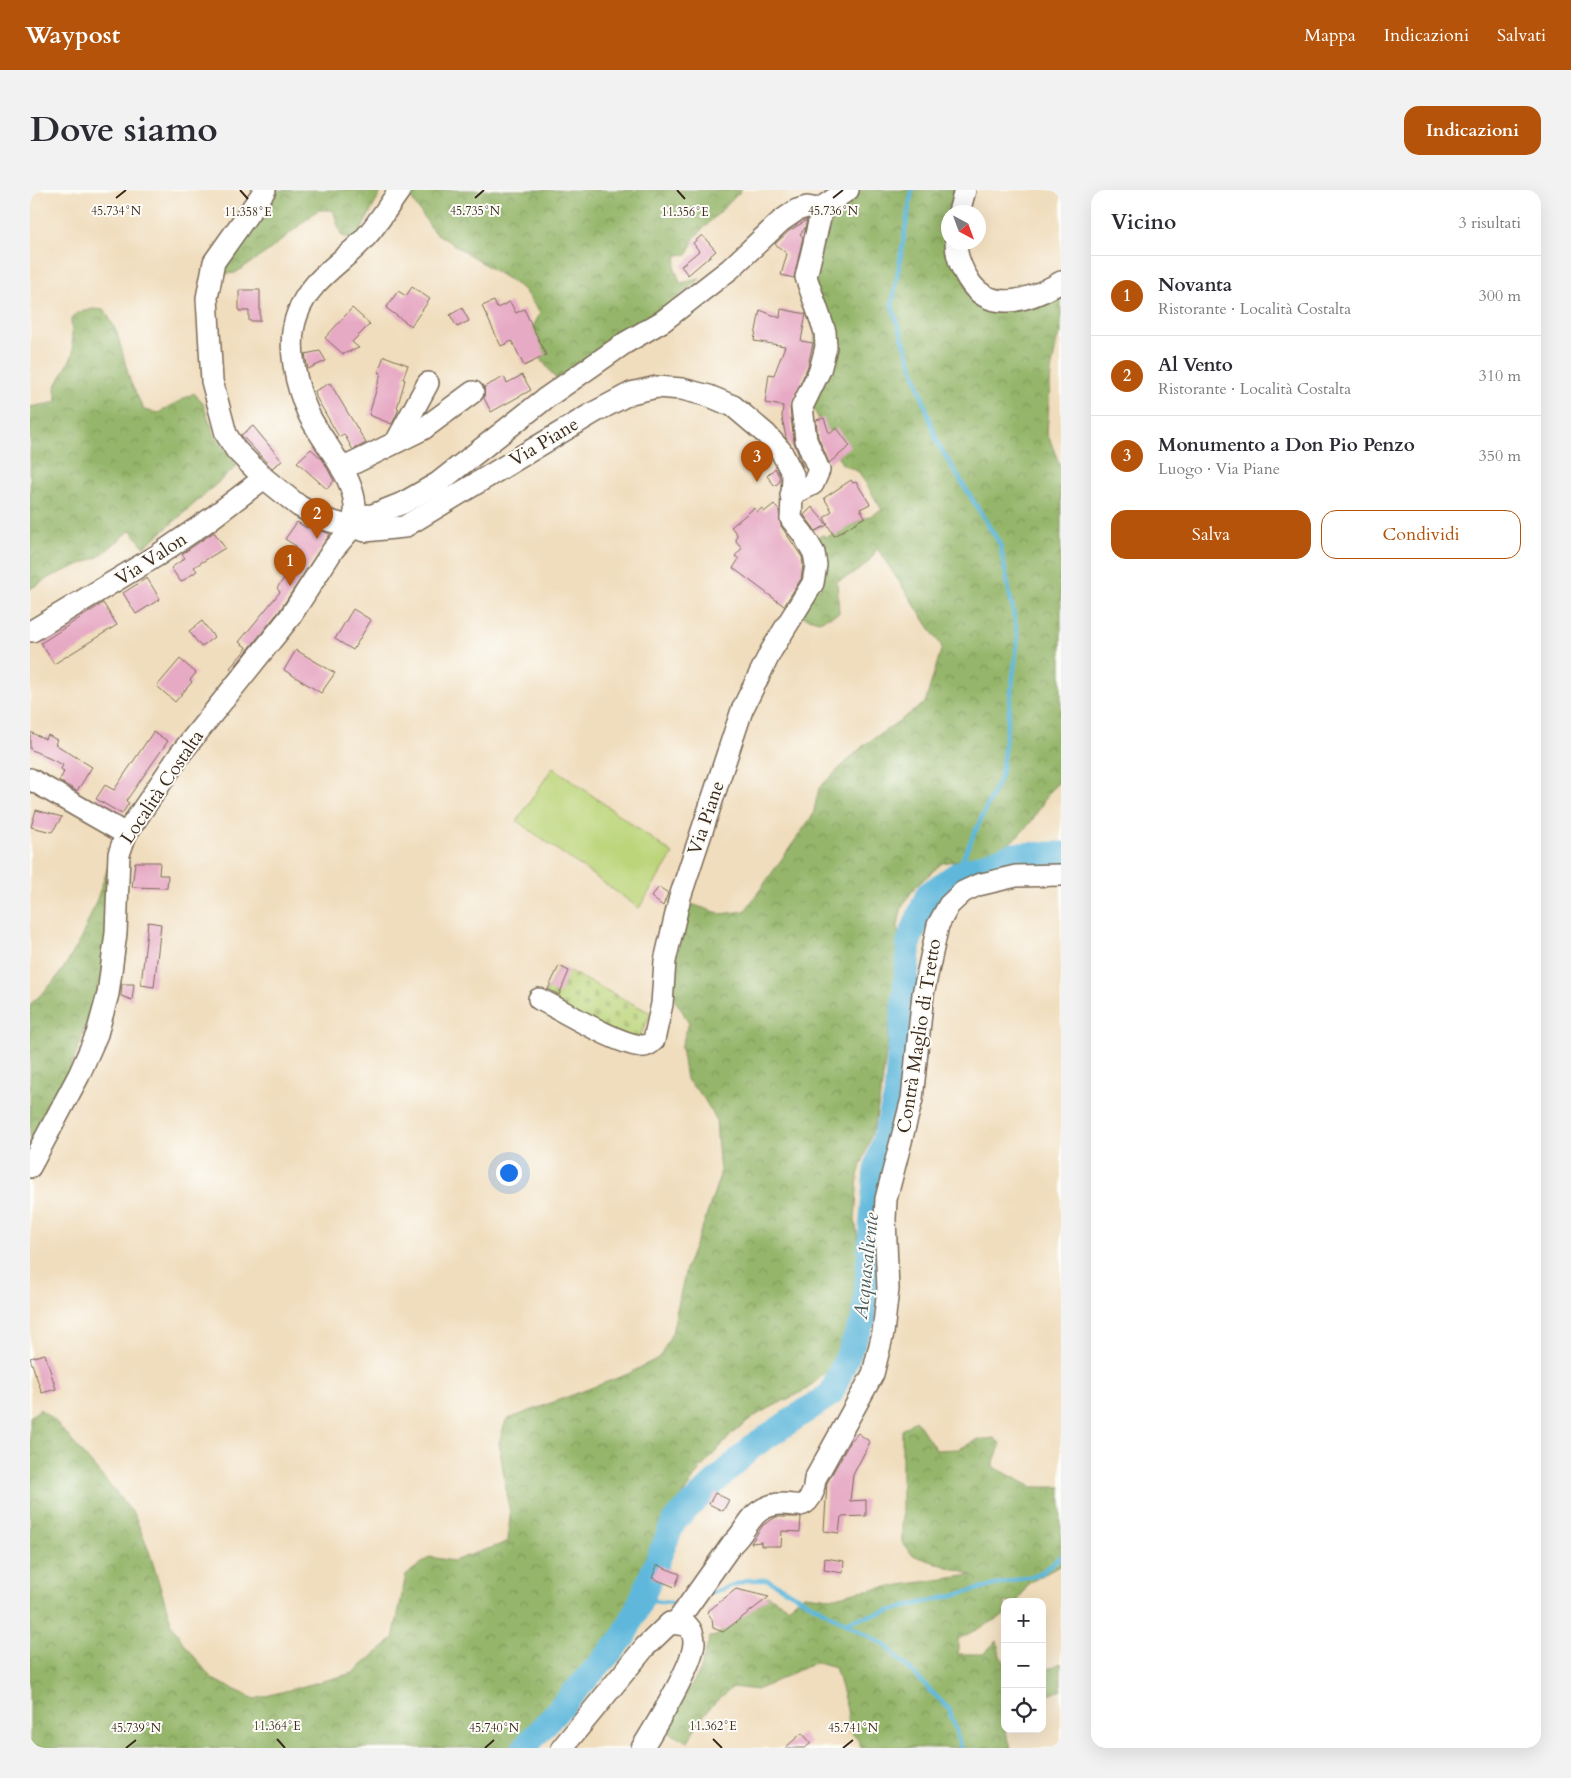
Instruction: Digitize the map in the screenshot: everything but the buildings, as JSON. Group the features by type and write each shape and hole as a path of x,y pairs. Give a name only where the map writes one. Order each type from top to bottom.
{"street":[{"name":"Via Piane","path":"265,190 214,262 206,298 212,381 220,416 236,450 264,478 299,506 320,518 353,522 380,531 404,527 593,413 631,393 657,387 682,389 709,396 733,406 766,434 781,451 793,474 791,494 792,520 814,553 816,564 813,583 771,651 742,710 680,898 665,961 662,1004 654,1040 642,1047 616,1038 539,999"},
{"path":"353,522 354,501 342,469 309,414 300,389 293,352 293,334 297,314 317,281 363,241 400,190"},
{"name":"Via Piane","path":"353,522 402,503 438,483 546,398 625,343 663,321 730,269 781,221 797,210 806,207 819,208 848,190"},
{"path":"961,205 965,190"},
{"path":"791,494 813,484 819,470 806,440 802,407 820,370 826,347 825,332 806,277 808,260 820,218 819,208"},
{"path":"956,250 964,272 975,290 988,297 1008,302 1023,299 1061,282"},
{"path":"396,442 428,383"},
{"path":"342,469 423,429 473,392"},
{"name":"Via Valon","path":"32,631 158,555 209,520 264,478"},
{"name":"Località Costalta","path":"30,1167 79,1075 97,1034 108,994 116,933 119,854 126,834 181,753 290,617 353,522"},
{"path":"30,779 126,834"},
{"name":"Contrà Maglio di Tretto","path":"681,1617 732,1544 742,1535 749,1519 773,1505 802,1505 809,1502 814,1489 815,1479 873,1374 887,1314 886,1199 912,1100 923,994 938,924 949,906 963,892 1016,876 1061,874"},
{"path":"562,1748 645,1648 670,1623 681,1617 693,1632 694,1644 692,1652 660,1720 642,1748"}],"green space":[{"path":"276,190 382,190 361,230 351,240 341,235 333,210 318,210 267,252 235,273 224,274 222,267"},
{"path":"402,190 742,190 694,238 688,254 677,255 675,268 680,283 700,279 661,311 556,379 538,355 529,335 540,313 523,289 434,232 413,201"},
{"path":"854,190 956,190 953,205 941,205 941,250 951,250 967,288 1061,294 1061,334 1057,340 1051,372 1047,433 1061,468 1061,780 1050,791 1031,822 996,854 942,863 915,887 902,906 898,925 897,971 882,1084 875,1124 858,1175 855,1220 862,1265 858,1311 845,1350 831,1368 807,1389 758,1414 733,1433 700,1469 673,1510 625,1625 611,1645 589,1666 517,1748 30,1748 30,1417 40,1409 55,1421 134,1514 150,1554 172,1625 182,1641 212,1679 255,1699 353,1673 393,1639 406,1575 430,1557 453,1561 508,1542 510,1514 499,1443 506,1420 628,1374 660,1357 672,1333 686,1268 720,1175 716,1119 703,1097 686,1079 681,1047 689,1023 680,1007 670,995 683,921 691,904 722,914 745,911 813,815 819,788 863,746 925,703 942,647 877,548 866,565 837,581 839,613 819,621 791,613 804,579 806,543 823,535 827,537 882,510 859,472 842,464 806,394 815,342 815,330 805,293 832,220 823,214"},
{"path":"93,309 105,310 117,333 130,381 144,410 158,413 194,393 202,401 215,436 237,466 144,547 131,530 98,557 50,577 30,589 30,407 57,402 55,388 73,354 71,319 77,313"},
{"path":"553,767 673,854 639,908 517,821"},
{"path":"111,859 114,905 101,979 76,1055 52,1113 30,1158 30,1004 46,990 71,957 89,919"},
{"path":"559,966 651,1013 636,1044 543,999"},
{"path":"916,1420 936,1450 959,1449 977,1440 994,1438 1001,1444 992,1466 1032,1487 1061,1487 1061,1565 1029,1583 1020,1598 1001,1598 1001,1617 958,1639 958,1654 983,1654 997,1641 1001,1657 1001,1733 1006,1733 1011,1748 861,1748 858,1740 849,1730 847,1709 835,1667 816,1662 757,1690 733,1687 707,1712 688,1742 668,1732 680,1704 699,1673 710,1637 716,1636 767,1595 788,1607 804,1595 831,1598 859,1591 972,1575 912,1555 902,1542 902,1430"},
{"path":"1061,1663 1061,1690 1046,1696 1046,1688 1046,1670"}],"waterway":[{"path":"912,190 892,306 938,444 1000,544 1018,637 1001,776 955,875"},
{"name":"Acquasaliente","path":"524,1748 623,1638 674,1521 753,1446 831,1394 864,1318 876,1170 896,1097 909,941 928,894 959,873 1013,855 1061,854"},
{"path":"848,1621 1040,1574 1061,1556"},
{"path":"705,1595 748,1580 768,1580 885,1645 949,1709 961,1748"},
{"path":"641,1600 681,1604"}],"place":[{"name":"Monumento a Don Pio Penzo","path":"757,482"},
{"name":"Al Vento","path":"317,539"},
{"name":"Novanta","path":"290,586"}]}
